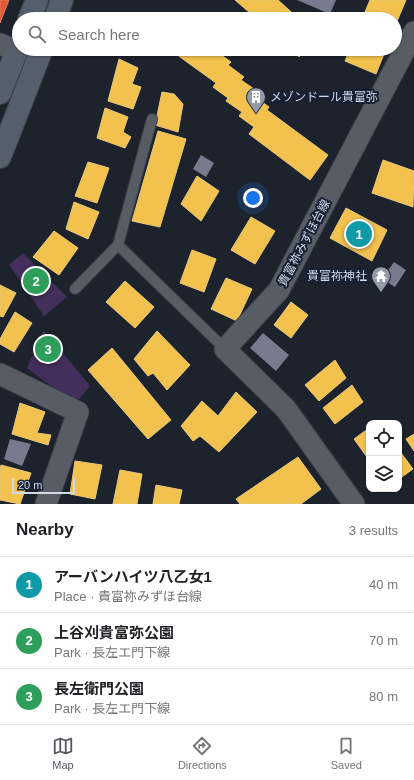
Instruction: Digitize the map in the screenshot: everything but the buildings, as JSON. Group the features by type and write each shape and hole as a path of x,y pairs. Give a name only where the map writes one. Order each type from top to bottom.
{"main road":[{"path":"32,12 37,0"},
{"path":"58,12 62,0"},
{"path":"0,93 12,47"},
{"path":"0,157 39,56"}],"street":[{"name":"貴富祢みずほ台線","path":"402,55 414,32"},
{"name":"貴富祢みずほ台線","path":"225,349 279,290 401,56"},
{"path":"225,349 286,409 354,504"},
{"path":"0,374 78,412 46,504"}],"lane":[{"path":"75,289 118,245 152,119"},
{"path":"118,245 225,349"}],"shaded area":[{"path":"23,253 67,297 44,316 9,265"},
{"path":"44,330 90,386 75,404 27,368"}],"place":[{"name":"メゾンドール貴富弥","path":"256,114"},
{"name":"アーバンハイツ八乙女1","path":"359,234"},
{"name":"上谷刈貴富弥公園","path":"36,281"},
{"name":"貴富祢神社","path":"381,293"},
{"name":"長左衛門公園","path":"48,349"}]}
